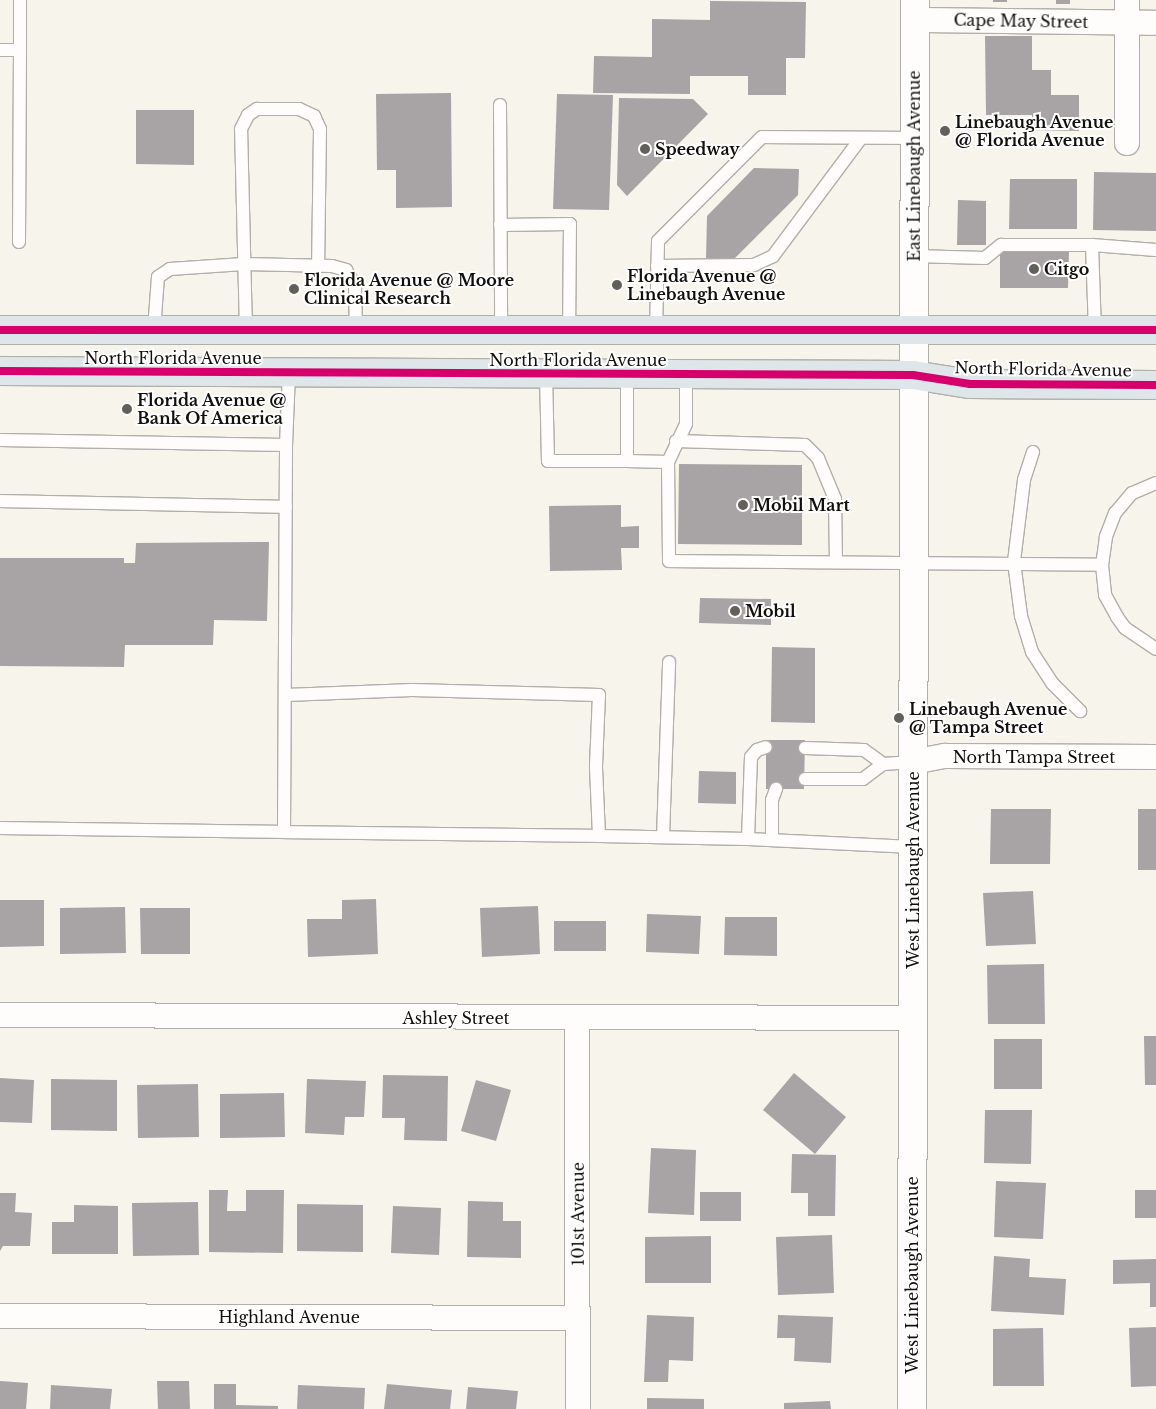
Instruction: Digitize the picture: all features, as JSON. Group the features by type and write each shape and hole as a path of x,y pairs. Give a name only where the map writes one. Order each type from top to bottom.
{"main road":[{"name":"North Florida Avenue","path":"0,330 913,332 1156,330"},
{"path":"326,331 326,373"},
{"name":"North Florida Avenue","path":"0,371 913,375 970,384 1156,385"}],"street":[{"name":"Cape May Street","path":"915,10 1127,11 1156,23"},
{"name":"East Linebaugh Avenue","path":"913,332 915,10"},
{"path":"1127,11 1127,143"},
{"name":"West Linebaugh Avenue","path":"912,1409 913,332"},
{"name":"North Tampa Street","path":"913,762 945,756 1156,757"},
{"name":"Ashley Street","path":"0,1015 913,1018"},
{"name":"101st Avenue","path":"577,1018 578,1409"},
{"name":"Highland Avenue","path":"0,1316 578,1318"}],"lane":[{"path":"19,242 20,0"},
{"path":"0,50 20,50"},
{"path":"500,104 501,331"},
{"path":"246,331 241,129 248,115 257,109 300,109 314,116 320,129 318,266"},
{"path":"656,331 658,241 762,137 914,138"},
{"path":"657,266 754,265 773,256 861,138"},
{"path":"500,225 570,224 569,331"},
{"path":"913,256 985,258 1001,245 1092,245 1156,250"},
{"path":"1092,245 1095,330"},
{"path":"154,330 158,277 170,269 244,264 318,266 346,270 355,285 356,331"},
{"path":"284,832 286,444 289,372"},
{"path":"546,373 548,461 668,462"},
{"path":"626,461 627,374"},
{"path":"686,374 686,424 668,462 669,561 1014,562 1102,565"},
{"path":"0,440 286,444"},
{"path":"676,442 805,445 818,458 835,499 836,561"},
{"path":"1033,452 1024,480 1014,562 1021,616 1032,652 1052,682 1080,711"},
{"path":"1156,483 1132,493 1115,514 1106,537 1102,565 1105,594 1117,617 1125,628 1156,649"},
{"path":"0,501 286,507"},
{"path":"663,837 669,662"},
{"path":"286,695 412,690 599,695 596,766 599,836"},
{"path":"748,839 750,757 757,750 766,747"},
{"path":"805,748 864,750 883,764"},
{"path":"805,779 863,779 883,764 913,762"},
{"path":"772,840 772,800 776,789"},
{"path":"0,828 663,837 913,847"}],"building":[{"path":"993,0 1007,0 1007,2 993,2"},
{"path":"1056,0 1070,0 1070,4 1056,4"},
{"path":"710,1 806,2 805,58 786,58 786,95 748,95 748,76 690,76 690,94 593,93 594,56 652,57 652,19 710,20"},
{"path":"985,36 1032,36 1032,70 1051,70 1051,95 1079,95 1079,131 1032,130 1032,115 986,115"},
{"path":"451,93 452,207 396,208 396,170 377,170 376,94"},
{"path":"557,94 613,95 609,210 553,209"},
{"name":"Speedway","path":"619,98 693,99 708,114 627,196 617,185"},
{"path":"136,110 194,110 194,165 136,164"},
{"name":"Speedway","path":"754,168 799,169 798,195 732,261 706,260 707,216"},
{"path":"1094,172 1156,173 1156,231 1093,230"},
{"path":"1010,179 1077,179 1077,229 1009,229"},
{"path":"958,200 986,201 986,245 957,245"},
{"name":"Citgo","path":"1000,250 1069,251 1068,288 1000,288"},
{"path":"679,464 802,465 802,545 678,544"},
{"path":"621,505 621,527 639,526 639,548 621,548 622,570 550,571 549,506"},
{"path":"269,542 267,621 214,620 213,645 125,645 124,667 0,666 0,558 124,558 124,563 135,563 136,543"},
{"name":"Mobil","path":"700,598 771,599 771,625 699,623"},
{"path":"772,647 815,648 815,723 771,722"},
{"path":"766,740 805,740 804,789 766,789"},
{"path":"699,771 736,772 736,804 698,803"},
{"path":"991,809 1051,809 1050,864 990,864"},
{"path":"1138,809 1156,809 1156,870 1138,870"},
{"path":"1033,891 1036,944 986,946 983,893"},
{"path":"376,899 378,954 308,957 307,919 342,919 342,900"},
{"path":"0,900 44,900 44,946 0,947"},
{"path":"538,906 540,954 482,957 480,908"},
{"path":"125,907 126,953 60,954 60,908"},
{"path":"140,908 190,908 190,954 141,954"},
{"path":"647,914 701,916 699,954 646,952"},
{"path":"725,917 777,917 777,956 724,955"},
{"path":"554,921 606,921 606,951 554,951"},
{"path":"1044,964 1045,1024 988,1024 987,965"},
{"path":"1144,1036 1156,1036 1156,1085 1145,1085"},
{"path":"994,1039 1042,1039 1042,1089 994,1089"},
{"path":"794,1073 846,1117 815,1154 763,1110"},
{"path":"383,1075 448,1076 447,1141 404,1140 405,1118 382,1118"},
{"path":"0,1078 34,1080 32,1123 0,1122"},
{"path":"51,1079 117,1080 117,1131 51,1130"},
{"path":"307,1079 366,1081 364,1117 345,1117 344,1135 305,1133"},
{"path":"476,1080 511,1090 496,1141 461,1131"},
{"path":"198,1084 199,1137 138,1138 137,1085"},
{"path":"284,1093 285,1137 220,1138 220,1094"},
{"path":"985,1110 1032,1110 1031,1164 984,1163"},
{"path":"651,1148 696,1150 694,1215 648,1213"},
{"path":"792,1154 836,1155 835,1216 808,1216 808,1193 791,1193"},
{"path":"996,1181 1046,1183 1043,1239 994,1237"},
{"path":"209,1190 228,1190 227,1211 246,1211 246,1190 284,1190 283,1253 209,1252"},
{"path":"1135,1190 1156,1190 1156,1218 1135,1218"},
{"path":"700,1192 741,1192 741,1221 700,1221"},
{"path":"0,1193 16,1193 15,1212 32,1213 30,1246 3,1246 0,1251"},
{"path":"468,1201 503,1202 503,1221 521,1221 521,1258 467,1257"},
{"path":"198,1202 199,1255 133,1256 132,1203"},
{"path":"297,1204 363,1205 363,1252 297,1251"},
{"path":"74,1205 118,1206 118,1254 52,1254 52,1222 74,1222"},
{"path":"393,1206 441,1208 439,1255 391,1253"},
{"path":"832,1235 834,1293 778,1295 776,1237"},
{"path":"711,1236 711,1283 645,1283 645,1237"},
{"path":"994,1256 1030,1259 1029,1277 1066,1279 1064,1315 991,1311"},
{"path":"1156,1259 1156,1307 1150,1307 1150,1283 1113,1284 1113,1260"},
{"path":"647,1315 694,1317 693,1361 669,1360 668,1382 644,1382"},
{"path":"778,1315 833,1317 831,1363 794,1361 795,1338 777,1338"},
{"path":"1156,1327 1156,1386 1131,1387 1129,1328"},
{"path":"1043,1328 1044,1386 993,1386 993,1329"},
{"path":"0,1381 28,1383 26,1409 0,1409"},
{"path":"157,1381 189,1381 190,1409 158,1409"},
{"path":"214,1384 236,1384 236,1405 278,1406 278,1409 214,1409"},
{"path":"387,1384 452,1390 450,1409 384,1409"},
{"path":"51,1385 112,1389 110,1409 50,1409"},
{"path":"298,1385 365,1388 364,1409 297,1409"},
{"path":"468,1387 518,1391 516,1409 466,1409"},
{"path":"647,1398 704,1399 704,1409 647,1409"},
{"path":"830,1401 831,1409 784,1409 784,1403"}],"cycle path":[{"path":"0,330 1156,330"},
{"path":"0,371 913,375 970,384 1156,385"}],"place":[{"name":"Linebaugh Avenue @ Florida Avenue","path":"945,131"},
{"name":"Speedway","path":"645,149"},
{"name":"Citgo","path":"1034,269"},
{"name":"Florida Avenue @ Linebaugh Avenue","path":"617,285"},
{"name":"Florida Avenue @ Moore Clinical Research","path":"294,289"},
{"name":"Florida Avenue @ Bank Of America","path":"127,409"},
{"name":"Mobil Mart","path":"743,505"},
{"name":"Mobil","path":"735,611"},
{"name":"Linebaugh Avenue @ Tampa Street","path":"899,718"}]}
